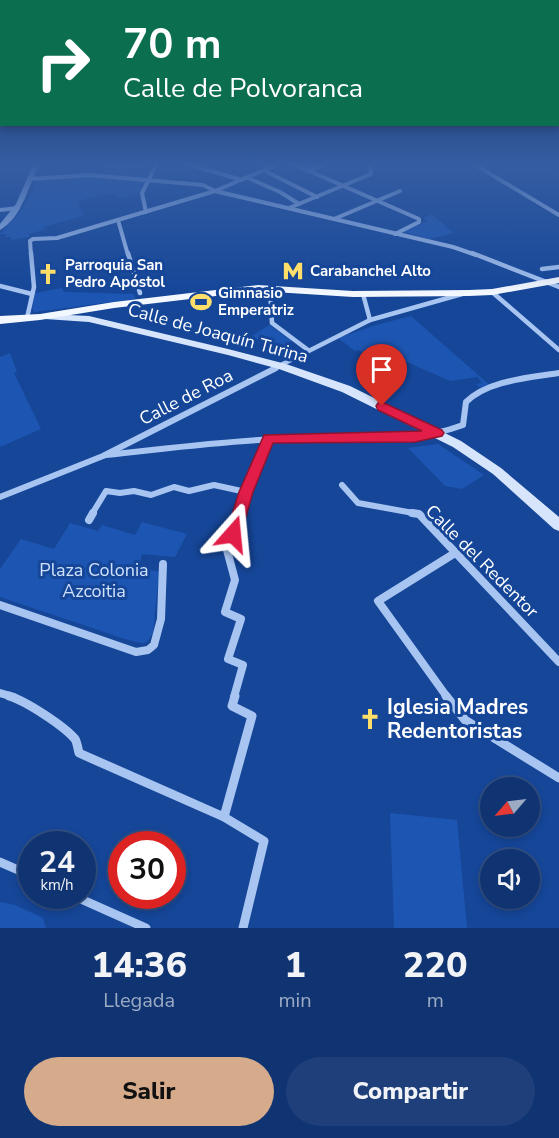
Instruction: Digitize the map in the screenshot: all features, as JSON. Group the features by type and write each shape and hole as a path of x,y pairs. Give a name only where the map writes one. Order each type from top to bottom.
{"main road":[{"path":"0,320 40,317 252,289 363,294 469,293 556,284"},
{"name":"Calle de Joaquín Turina","path":"40,317 58,316 93,320 282,366 346,389 437,433 497,471 559,525"}],"street":[{"path":"142,206 146,212"},
{"path":"27,318 34,287 30,241 57,238 165,206"},
{"path":"278,206 453,247 556,284"},
{"path":"289,209 294,206"},
{"path":"333,219 364,206"},
{"path":"389,206 419,219 419,222 395,234"},
{"path":"544,206 559,215"},
{"path":"0,210 19,208"},
{"path":"1,222 12,216 19,208"},
{"path":"118,220 140,293"},
{"path":"542,269 559,267"},
{"path":"0,286 32,294"},
{"path":"270,289 272,323 308,350"},
{"path":"492,292 559,350"},
{"name":"Calle de Roa","path":"103,456 370,320 469,293"},
{"path":"363,294 370,320"},
{"path":"0,497 103,456 268,438 415,437 455,430 463,425 465,404 471,397 511,381 559,373"},
{"path":"224,817 252,716 232,706 243,664 228,659 241,619 225,612 236,580 227,550 246,492 268,438"},
{"path":"89,520 106,491 120,493 134,491 151,495 174,487 189,490 214,485 246,492"},
{"name":"Calle del Redentor","path":"342,485 357,503 419,514 559,662"},
{"path":"455,553 378,601 429,675 465,720 559,778"},
{"path":"0,605 136,652 146,651 155,644 160,632 163,564"},
{"path":"0,693 20,699 36,709 76,740 80,753 224,817 264,841 243,928"},
{"path":"0,862 18,870"},
{"path":"96,906 146,928"}],"green space":[{"path":"24,206 79,206 84,216 43,227 44,230 29,234 30,237 11,240 11,237 5,237 7,234 0,234"},
{"path":"431,214 454,233 429,239 403,232 427,221 424,218"},
{"path":"62,288 64,292 134,294 135,299 34,312 32,308 35,293"},
{"path":"411,316 493,388 481,388 476,384 482,383 478,377 450,381 391,355 382,364 358,350 355,351 338,338"},
{"path":"269,325 292,341 281,347 250,337"},
{"path":"10,353 17,372 14,373 41,429 0,447 0,357"},
{"path":"438,444 484,475 462,489 445,486 408,448"},
{"name":"Plaza Colonia Azcoitia","path":"142,522 187,534 175,557 142,554 139,567 159,572 153,633 147,642 141,643 125,639 0,597 0,569 21,539 54,549 70,523 98,531 102,525 135,535"},
{"path":"390,813 457,820 467,928 394,928"},
{"path":"0,902 15,905 18,909 24,909 43,918 46,928 0,928"}],"place":[{"name":"Carabanchel Alto","path":"293,271"},
{"name":"Parroquia San Pedro Apóstol","path":"48,274"},
{"name":"Gimnasio Emperatriz","path":"201,302"},
{"name":"Iglesia Madres Redentoristas","path":"370,719"}],"route":[{"path":"233,534 246,492 268,438 415,437 437,433 382,406"}]}
